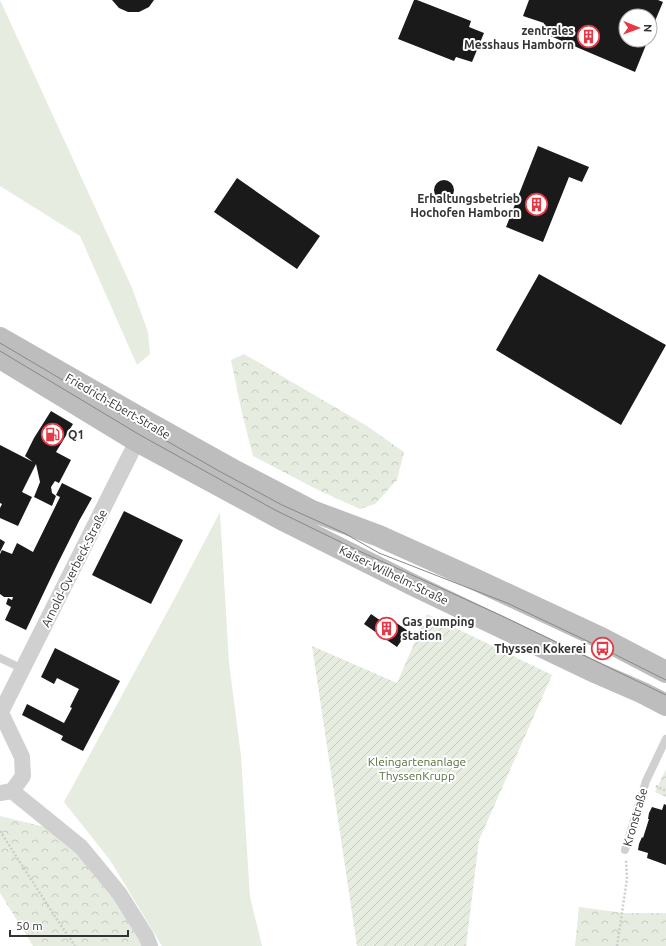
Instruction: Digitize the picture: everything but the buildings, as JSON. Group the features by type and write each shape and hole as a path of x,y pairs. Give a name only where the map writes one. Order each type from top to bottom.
{"main road":[{"name":"Friedrich-Ebert-Straße","path":"0,338 147,422 235,483"},
{"name":"Friedrich-Ebert-Straße","path":"0,358 137,441 235,483"},
{"path":"235,483 379,536 601,638 666,672"},
{"name":"Kaiser-Wilhelm-Straße","path":"235,483 285,521 413,585 666,705"}],"street":[{"name":"Arnold-Overbeck-Straße","path":"147,422 0,714 22,757 23,776 6,792 81,847 119,894 146,936 150,946"}],"lane":[{"path":"0,658 23,669"},
{"name":"Kronstraße","path":"625,850 646,781 666,739"}],"path":[{"path":"0,831 54,916 75,946"},
{"name":"Kronstraße","path":"617,946 627,879 625,850"}],"green space":[{"path":"0,0 132,288 148,332 150,354 137,365 80,236 0,186"},
{"path":"244,354 367,426 404,452 397,480 375,504 360,509 318,490 253,456 231,360"},
{"path":"220,512 229,663 241,756 250,897 262,946 162,946 110,860 64,802"},
{"name":"Kleingartenanlage ThyssenKrupp","path":"427,614 552,675 479,840 466,946 357,946 312,646 397,683"},
{"path":"666,769 666,797 655,792"},
{"path":"0,816 45,827 81,857 109,892 143,946 33,946 0,893"},
{"path":"579,907 624,913 666,913 666,946 575,946"}],"tram line":[{"path":"0,343 144,428 282,505 344,533 379,553 507,603 666,680"},
{"path":"0,351 140,435 275,510 359,551 500,615 666,695"}],"place":[{"name":"zentrales Messhaus Hamborn","path":"589,37"},
{"name":"Erhaltungsbetrieb Hochofen Hamborn","path":"536,205"},
{"name":"Q1","path":"53,434"},
{"name":"Gas pumping station","path":"386,628"},
{"name":"Thyssen Kokerei","path":"602,648"}]}
